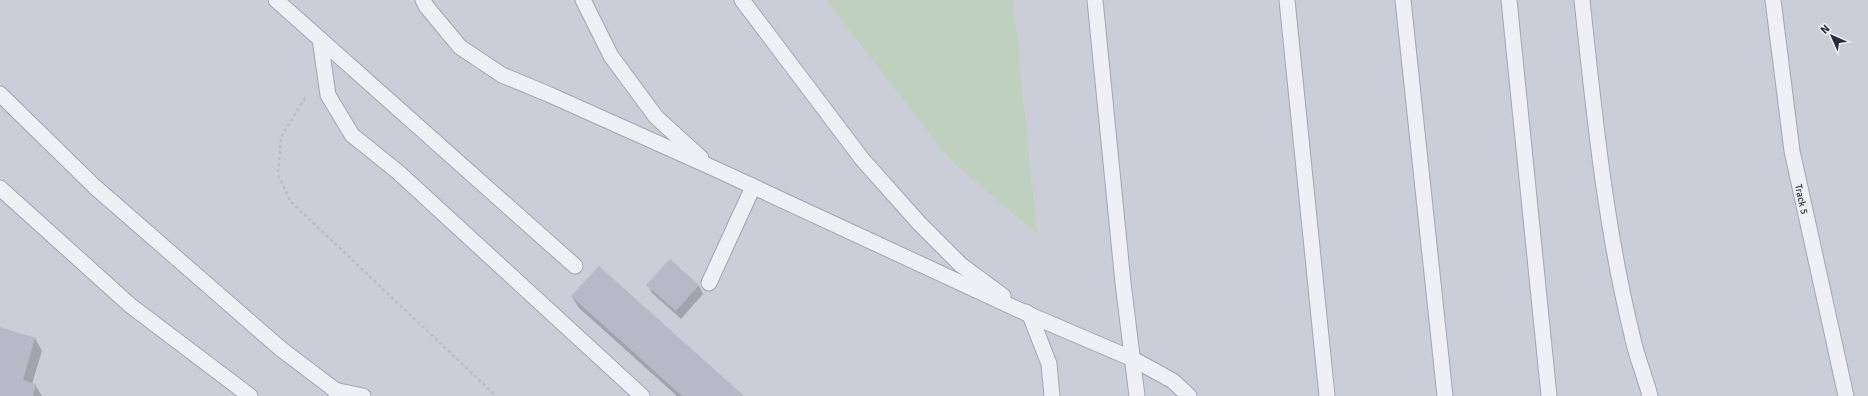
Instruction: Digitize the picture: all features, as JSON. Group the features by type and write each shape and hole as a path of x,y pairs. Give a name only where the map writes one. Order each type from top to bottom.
{"lane":[{"path":"276,0 575,266"},
{"path":"423,0 426,6 460,47 502,75 711,167 1030,315 1133,359 1173,382 1189,396"},
{"path":"583,0 611,56 656,117 711,167"},
{"path":"742,0 862,159 919,223 961,265 1030,315 1049,364 1052,396"},
{"path":"1095,0 1123,283 1137,396"},
{"path":"1287,0 1327,396"},
{"path":"1403,0 1445,396"},
{"path":"1509,0 1549,396"},
{"path":"1582,0 1596,123 1613,247 1632,336 1650,396"},
{"name":"Track 5","path":"1773,0 1792,151 1846,396"},
{"path":"320,39 328,95 352,135 398,172 642,396"},
{"path":"0,94 95,186 281,349 338,393 363,396"},
{"path":"709,283 753,187"},
{"path":"0,188 131,306 250,396"}],"path":[{"path":"324,70 295,113 282,137 278,174 290,201 496,396"}],"shaded area":[{"path":"0,0 1868,0 1868,396 0,396"}],"green space":[{"path":"826,0 1013,0 1037,234 949,159"}],"building":[{"path":"670,259 699,285 676,311 646,285"},
{"path":"599,266 744,396 682,396 571,296"},
{"path":"0,327 35,338 23,380 36,384 33,396 0,396"}]}
